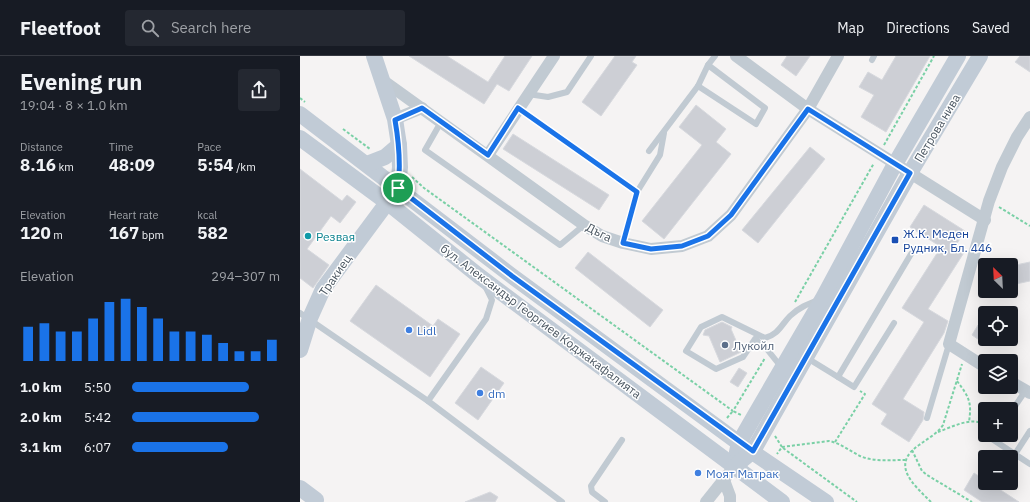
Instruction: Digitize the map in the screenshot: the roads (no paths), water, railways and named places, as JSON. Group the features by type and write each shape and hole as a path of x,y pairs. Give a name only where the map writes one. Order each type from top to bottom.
{"main road":[{"path":"374,56 393,112 400,145 398,188"},
{"name":"Петрова нива","path":"734,467 740,443 823,298 895,164 958,56"},
{"name":"Петрова нива","path":"734,467 753,451 910,173 980,56"},
{"name":"бул. Александър Георгиев Коджакафалията","path":"303,108 367,164 512,276 740,443 826,502"},
{"name":"бул. Александър Георгиев Коджакафалията","path":"300,138 388,203 479,276 782,502"},
{"path":"367,164 384,157 400,145"},
{"name":"Тракиец","path":"300,350 305,316 323,289 398,188"},
{"path":"300,488 317,501"}],"street":[{"path":"488,155 554,56"},
{"path":"736,56 808,109 985,220"},
{"name":"Дъга","path":"382,79 409,100 584,225 602,236 623,243 651,249 682,246 708,236 731,215 808,109 838,56"},
{"path":"393,112 409,100"},
{"path":"393,112 422,108"},
{"path":"978,363 949,344 985,220 989,201 1002,167 1017,137 1030,117"},
{"path":"1018,386 1028,392"},
{"name":"Петрова нива","path":"706,502 734,467"},
{"path":"724,480 730,496 730,502"}],"lane":[{"path":"528,94 548,97 566,92 591,56"},
{"path":"649,151 698,86 708,65 715,56"},
{"path":"698,86 756,124 765,108 708,65"},
{"path":"518,108 637,192"},
{"path":"441,122 425,150 560,245 584,225"},
{"path":"623,243 637,192 660,155 664,131"},
{"path":"838,377 911,254"},
{"path":"428,401 486,319 492,300 479,276"},
{"path":"756,336 743,357 716,369 686,351 701,327 722,317 756,336 765,338 774,336 791,315 806,304 823,298"},
{"path":"305,316 428,401 562,502"},
{"path":"806,358 854,387 894,323"},
{"path":"756,336 782,368"},
{"path":"927,418 949,344"},
{"path":"1018,404 1028,392"},
{"path":"1018,450 1030,431"},
{"path":"606,502 592,492 591,486 622,440"},
{"path":"995,442 1008,450"},
{"path":"1018,456 1030,464"}],"place":[{"name":"Резвая","path":"308,236"},
{"name":"Ж.К. Меден Рудник, Бл. 446","path":"895,240"},
{"name":"Lidl","path":"409,330"},
{"name":"Лукойл","path":"725,345"},
{"name":"dm","path":"480,393"},
{"name":"Моят Матрак","path":"698,473"}]}
